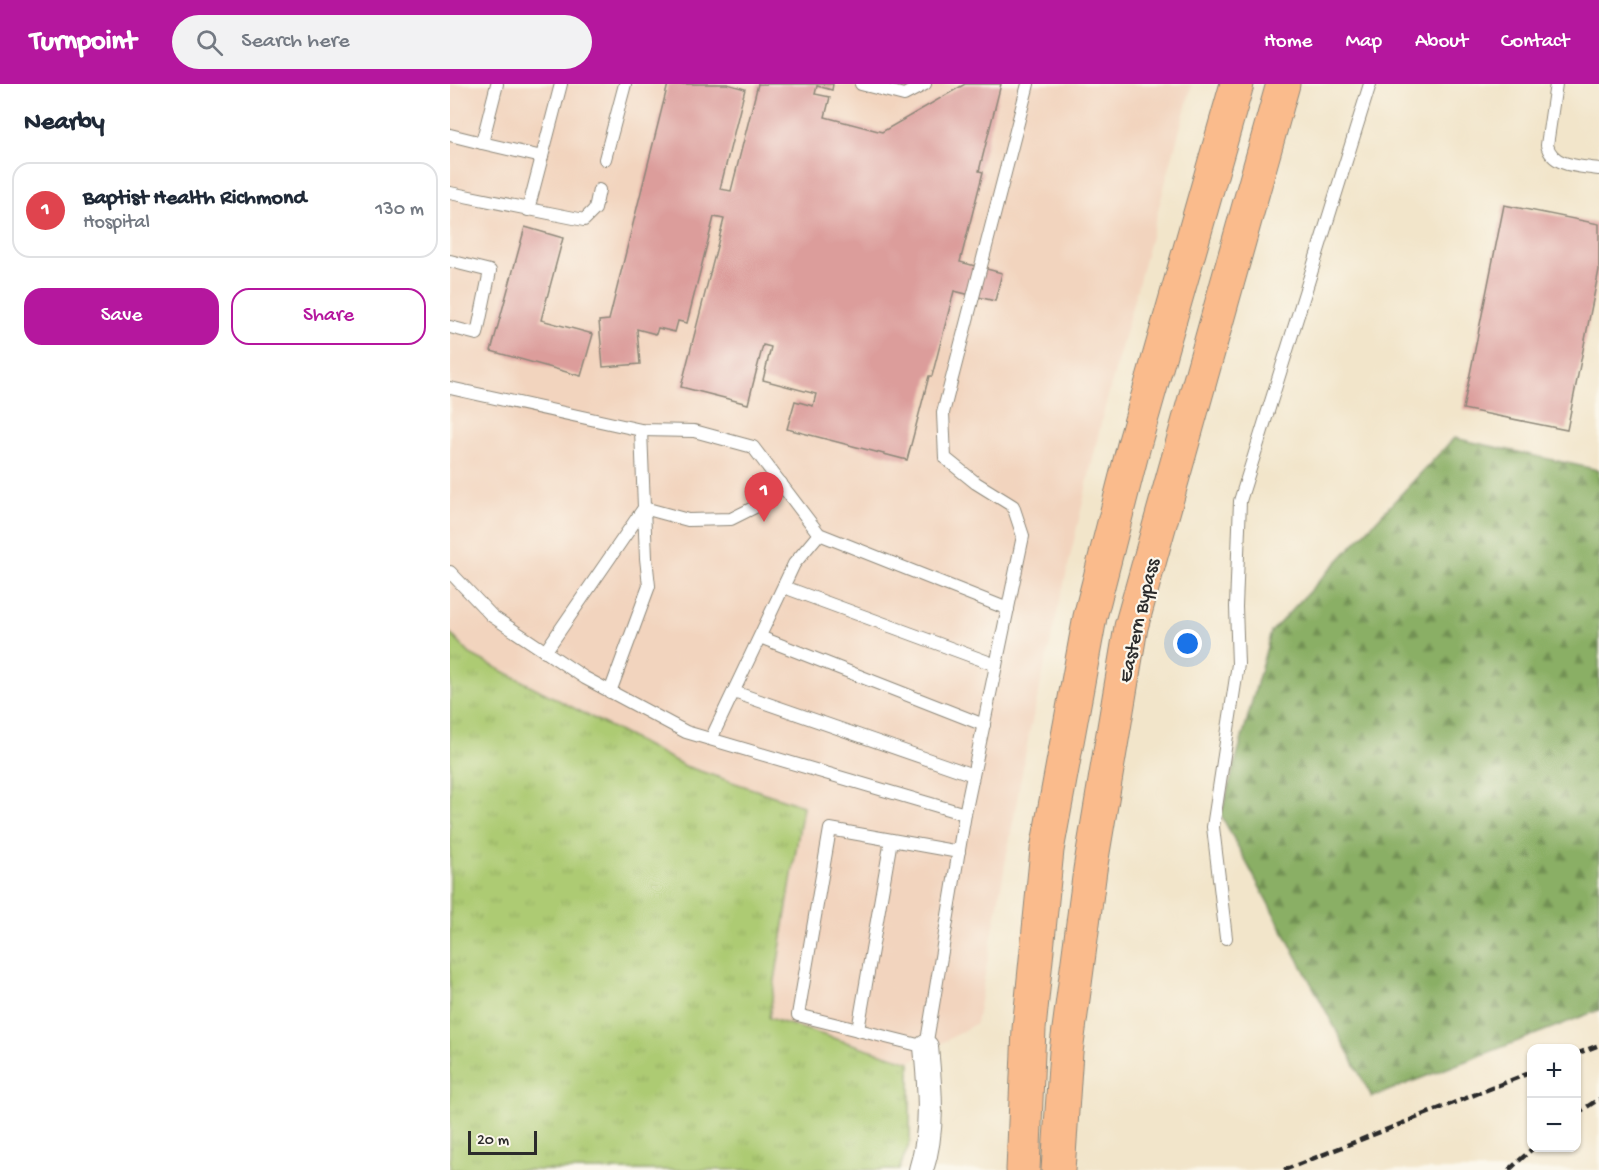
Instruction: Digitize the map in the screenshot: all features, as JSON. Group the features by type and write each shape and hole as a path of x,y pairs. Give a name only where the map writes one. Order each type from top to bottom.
{"main road":[{"path":"1023,1170 1029,1029 1047,850 1090,617 1134,446 1237,84"},
{"name":"Eastern Bypass","path":"1058,1170 1066,1052 1090,870 1131,627 1283,84"}],"street":[{"path":"921,1170 928,1142 930,1111 926,1047"}],"lane":[{"path":"482,143 497,84"},
{"path":"528,210 561,84"},
{"path":"605,159 625,84"},
{"path":"861,84 904,95 926,84"},
{"path":"959,852 830,829 798,1015 926,1047 959,852 965,814 1023,536 1013,506 976,483 945,458 944,413 1028,84"},
{"path":"1226,938 1213,827 1238,664 1236,607 1240,501 1370,84"},
{"path":"1556,84 1548,135 1549,153 1554,160 1599,169"},
{"path":"450,135 542,157"},
{"path":"450,193 584,220 595,209 599,190"},
{"path":"450,261 490,271 477,334 450,327"},
{"path":"450,388 641,430 694,431 753,447 819,534 1008,609"},
{"path":"610,692 649,586 641,430"},
{"path":"644,508 688,520 731,519 765,502 781,483"},
{"path":"545,652 644,508"},
{"path":"711,740 794,564 819,534"},
{"path":"450,572 492,616 545,652 585,678 686,732 965,814"},
{"path":"784,587 996,665"},
{"path":"760,637 984,725"},
{"path":"734,692 973,775"},
{"path":"858,1030 891,840"}],"shaded area":[{"path":"450,84 1192,84 1104,411 1029,734 976,1023 910,1062 769,1018 803,806 685,766 469,654 450,633"}],"green space":[{"path":"1454,438 1599,470 1599,1010 1372,1097 1221,815 1271,632"},
{"path":"450,633 470,654 685,766 803,806 769,1018 910,1062 910,1142 899,1170 450,1170"}],"building":[{"path":"668,84 727,84 745,89 720,189 731,191 758,84 833,84 832,90 817,86 815,94 830,97 825,117 882,132 965,84 1001,84 979,171 983,172 960,262 1002,273 995,301 954,291 907,460 787,429 795,401 813,406 816,394 763,380 771,347 763,345 748,404 681,387 724,219 714,217 687,323 678,321 675,332 658,328 656,334 637,329 640,364 603,367 599,321 609,320"},
{"path":"1504,205 1599,224 1599,270 1567,430 1463,409"},
{"path":"525,227 563,238 541,320 593,334 581,376 491,351"}],"railway":[{"path":"1581,1052 1599,1045"},
{"path":"1284,1170 1527,1074"},
{"path":"1581,1111 1599,1099"},
{"path":"1509,1170 1529,1152"}],"place":[{"name":"Baptist Health Richmond","path":"764,522"}]}
